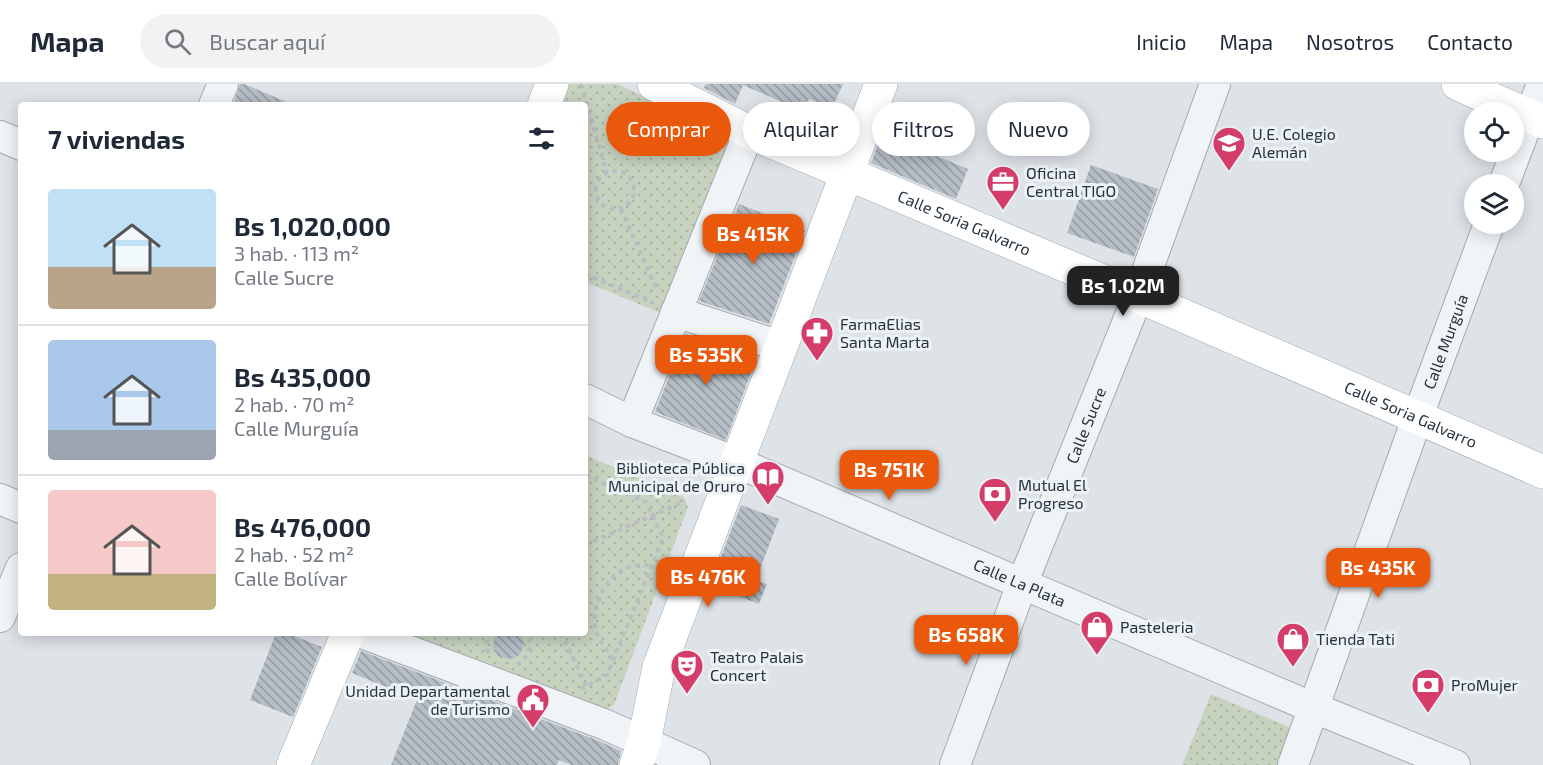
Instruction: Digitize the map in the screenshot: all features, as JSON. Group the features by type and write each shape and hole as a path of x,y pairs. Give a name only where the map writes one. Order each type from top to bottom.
{"main road":[{"path":"545,102 552,84"},
{"name":"Calle Soria Galvarro","path":"654,84 743,129"},
{"path":"640,754 659,667 882,84"},
{"path":"1458,84 1536,119"},
{"name":"Calle Soria Galvarro","path":"804,156 1138,296 1543,472"},
{"path":"293,765 347,636"}],"street":[{"path":"215,102 223,84"},
{"name":"Calle Sucre","path":"955,765 1022,584 1138,296 1215,84"},
{"path":"1509,174 1536,119 1542,84"},
{"path":"0,135 18,144"},
{"path":"632,422 671,310 743,146"},
{"name":"Calle Murguía","path":"1293,765 1485,234"},
{"path":"671,310 780,346"},
{"name":"Calle La Plata","path":"588,400 632,422 736,462 1314,708 1455,765"},
{"path":"0,499 18,507"},
{"path":"0,617 18,575"},
{"path":"370,636 606,725 640,754 695,765"}],"path":[{"path":"581,84 586,102"},
{"path":"588,108 607,173"},
{"path":"607,173 625,174 632,184 633,196 621,209 608,208 598,200 596,187 602,176 607,173"},
{"path":"621,209 671,310"},
{"path":"588,275 671,310"},
{"path":"578,691 607,675 663,538 646,502 588,477"},
{"path":"588,544 685,501"},
{"path":"613,659 600,641 595,626 596,613 602,594 612,579 624,569 636,565 652,565"},
{"path":"523,661 530,648 528,636"},
{"path":"562,636 591,695"}],"green space":[{"path":"565,84 617,84 655,102 606,102 606,156 727,156 663,314 588,283 588,102 558,102"},
{"path":"588,456 683,497 688,507 614,705 597,715 412,636 588,636"},
{"path":"1211,694 1294,729 1280,765 1182,765"}],"building":[{"path":"240,84 244,84 287,102 234,102"},
{"path":"706,84 843,84 835,102 817,102 809,99 808,102 782,102 743,85 735,104 704,88"},
{"path":"874,156 937,156 968,169 956,199 871,163"},
{"path":"1091,165 1158,189 1134,257 1067,233"},
{"path":"739,204 805,230 769,324 699,301"},
{"path":"686,334 757,357 726,440 655,412"},
{"path":"741,505 779,519 756,580 767,584 759,604 710,585"},
{"path":"275,636 294,636 322,647 293,717 250,700"},
{"path":"495,636 522,636 524,643 518,656 509,659 498,656 493,647"},
{"path":"361,651 599,741 621,751 618,765 572,765 559,760 557,765 391,765 417,700 352,673"}],"place":[{"name":"U.E. Colegio Alemán","path":"1229,172"},
{"name":"Oficina Central TIGO","path":"1003,211"},
{"name":"FarmaElias Santa Marta","path":"817,362"},
{"name":"Biblioteca Pública Municipal de Oruro","path":"768,506"},
{"name":"Mutual El Progreso","path":"995,523"},
{"name":"Pasteleria","path":"1097,656"},
{"name":"Tienda Tati","path":"1293,668"},
{"name":"Teatro Palais Concert","path":"687,695"},
{"name":"ProMujer","path":"1428,714"},
{"name":"Unidad Departamental de Turismo","path":"533,729"}]}
